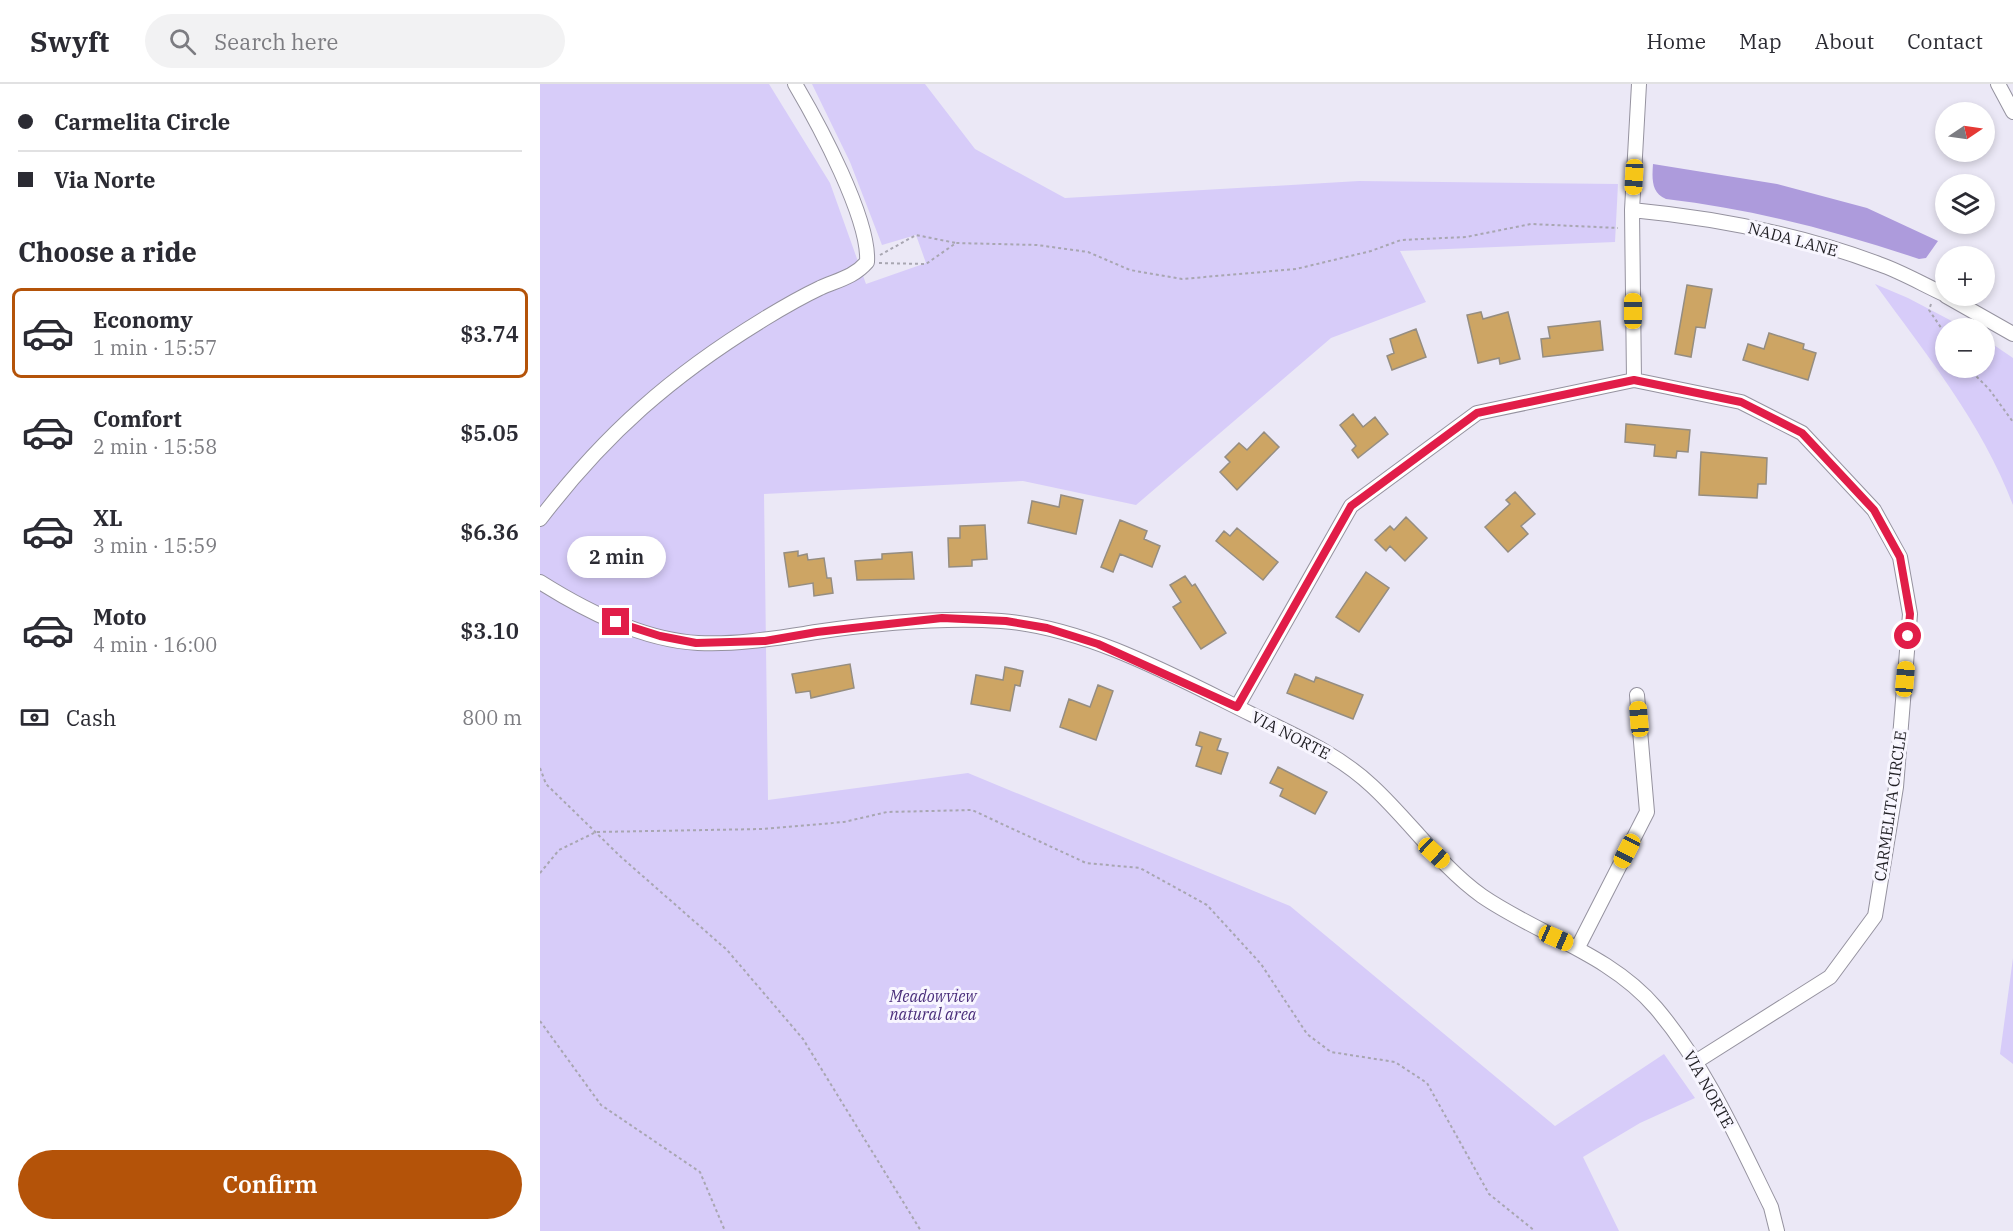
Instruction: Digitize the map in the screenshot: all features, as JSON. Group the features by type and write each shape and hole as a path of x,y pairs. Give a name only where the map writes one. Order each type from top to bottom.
{"street":[{"path":"540,519 611,436 655,394 707,354 811,293 857,273 867,262 868,249 851,199 822,130 795,84"},
{"path":"1634,380 1632,210 1639,84"},
{"path":"1998,84 2013,112"},
{"name":"NADA LANE","path":"1632,210 1705,217 1817,245 1880,264 1935,290"},
{"name":"NADA LANE","path":"1964,306 2013,334"},
{"name":"CARMELITA CIRCLE","path":"1237,707 1351,506 1477,413 1634,380 1741,402 1802,433 1874,510 1900,557 1910,614 1896,787 1875,916 1830,977 1697,1061"},
{"name":"VIA NORTE","path":"540,582 574,604 616,622 660,636 696,643 765,641 817,632 942,618 1006,621 1047,628 1098,644 1153,667 1328,752 1371,784 1434,853 1478,893 1526,924 1578,947 1618,974 1654,1005 1697,1061 1771,1207 1777,1231"},
{"path":"1578,947 1647,812 1637,695"}],"path":[{"path":"867,262 916,235 956,243 1037,245 1088,252 1130,270 1182,279 1296,269 1401,240 1466,237 1531,224 1633,228"},
{"path":"867,262 926,264 956,243"},
{"path":"1935,303 1929,310 1935,319"},
{"path":"1978,378 2013,422"},
{"path":"540,768 546,784 727,950 803,1039 921,1231"},
{"path":"540,873 559,850 596,832 762,829 844,822 887,812 972,810 1086,863 1140,868 1208,905 1261,964 1307,1034 1331,1052 1395,1062 1427,1083 1489,1194 1534,1231"},
{"path":"540,1021 601,1105 700,1172 725,1231"}],"green space":[{"name":"Meadowview natural area","path":"540,84 769,84 830,183 866,284 926,263 916,235 882,245 850,162 812,84 925,84 975,149 1065,198 1359,181 1618,184 1615,242 1400,251 1426,302 1331,338 1136,505 1023,481 764,494 768,800 968,773 1290,906 1555,1126 1664,1054 1695,1098 1640,1123 1583,1157 1619,1231 540,1231"},
{"path":"1875,284 1946,318 1935,318 1935,366"},
{"path":"1995,346 2013,358 2013,505 1986,446 1944,378 1995,378"},
{"path":"2013,958 2013,1064 2000,1054"}],"shaded area":[{"path":"1653,164 1777,184 1867,208 1938,241 1926,258 1919,259 1794,222 1666,199 1655,189"}],"building":[{"path":"1687,285 1712,289 1705,328 1696,327 1691,357 1675,354"},
{"path":"1481,312 1483,319 1508,312 1520,359 1500,364 1499,358 1478,363 1467,315"},
{"path":"1600,321 1603,350 1543,357 1541,339 1550,338 1548,327"},
{"path":"1416,329 1426,357 1392,370 1387,356 1394,353 1390,339"},
{"path":"1769,333 1804,344 1803,349 1816,353 1808,380 1743,360 1748,344 1764,349"},
{"path":"1353,414 1363,427 1375,417 1388,434 1358,458 1352,450 1356,446 1340,425"},
{"path":"1626,424 1690,430 1688,452 1677,451 1676,458 1654,456 1655,445 1625,442"},
{"path":"1264,432 1279,447 1237,490 1220,472 1230,462 1225,457 1239,443 1247,450"},
{"path":"1701,452 1767,458 1766,484 1758,484 1757,498 1699,495"},
{"path":"1515,492 1535,514 1521,526 1528,534 1508,552 1485,527 1510,504 1506,500"},
{"path":"1061,495 1083,500 1076,534 1028,523 1032,501 1059,507"},
{"path":"1406,517 1427,538 1405,561 1390,546 1386,551 1375,540 1390,526 1394,530"},
{"path":"1120,520 1147,531 1144,539 1160,546 1152,567 1120,554 1113,572 1101,567"},
{"path":"985,525 987,559 972,560 972,566 949,567 948,538 960,538 960,526"},
{"path":"1237,528 1278,562 1263,580 1216,541 1224,531 1230,536"},
{"path":"798,551 798,556 807,554 808,560 824,558 827,578 831,578 833,593 814,596 813,583 789,587 784,553"},
{"path":"912,552 914,579 857,580 855,561 882,559 882,554"},
{"path":"1366,572 1389,588 1359,632 1336,617"},
{"path":"1185,576 1192,586 1195,584 1226,633 1201,649 1173,607 1181,602 1170,585"},
{"path":"850,664 854,688 811,698 810,691 796,693 792,674"},
{"path":"1005,667 1023,671 1020,686 1015,685 1010,711 971,704 976,675 1003,680"},
{"path":"1295,674 1314,682 1316,677 1363,695 1353,719 1287,693"},
{"path":"1098,685 1113,691 1096,740 1060,727 1069,699 1090,707"},
{"path":"1200,732 1221,739 1217,750 1228,753 1221,774 1196,766 1202,747 1196,745"},
{"path":"1278,767 1327,792 1315,814 1280,796 1283,789 1270,783"}],"route":[{"path":"616,622 660,636 696,643 765,641 817,632 942,618 1006,621 1047,628 1098,644 1237,707 1351,506 1477,413 1634,380 1741,402 1802,433 1874,510 1900,557 1910,614 1908,636"}]}
